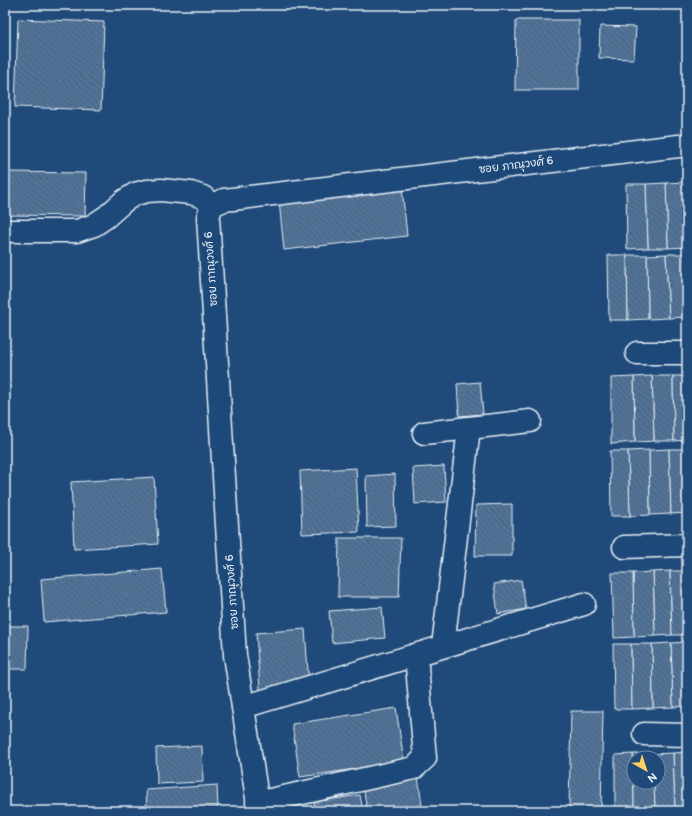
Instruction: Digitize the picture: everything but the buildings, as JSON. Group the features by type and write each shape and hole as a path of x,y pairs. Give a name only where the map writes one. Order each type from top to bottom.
{"street":[{"name":"ซอย ภาณุวงศ์ 6","path":"258,807 236,655 208,217 212,205 224,200 687,145"},
{"path":"5,231 77,231 94,225 135,194 147,191 161,190 191,193 203,197 212,205"},
{"path":"637,353 687,353"},
{"path":"424,433 530,421"},
{"path":"443,646 469,428"},
{"path":"624,547 687,545"},
{"path":"243,707 584,604"},
{"path":"258,807 414,768 425,758 416,655"},
{"path":"644,734 687,734"}]}
